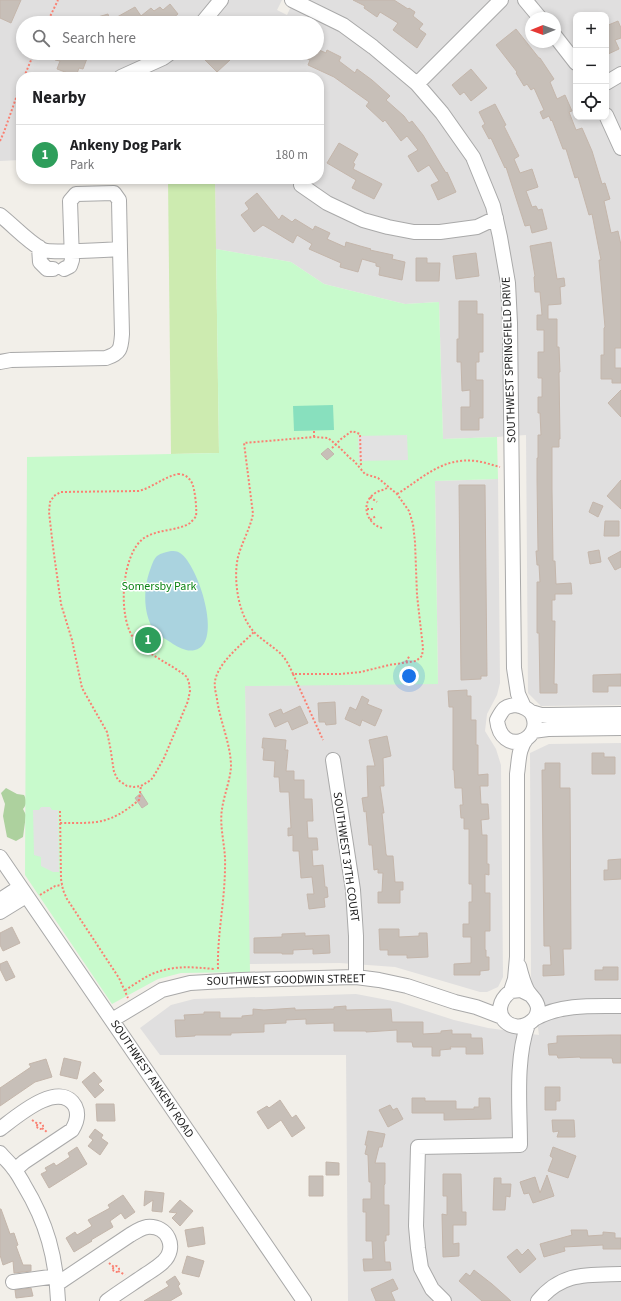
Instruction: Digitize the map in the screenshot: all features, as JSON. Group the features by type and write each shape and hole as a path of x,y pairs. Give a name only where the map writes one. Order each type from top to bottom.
{"street":[{"path":"208,16 221,0"},
{"name":"SOUTHWEST SPRINGFIELD DRIVE","path":"292,0 343,25 417,84 442,113 473,157 493,206 508,282 510,323 514,668 512,689 506,707"},
{"path":"417,84 501,0"},
{"path":"526,0 535,12"},
{"path":"561,44 573,59"},
{"path":"132,72 157,60"},
{"path":"609,81 621,74"},
{"path":"608,120 621,148"},
{"path":"301,185 327,203 363,220 414,232 440,232 476,227 496,218"},
{"path":"0,362 11,360 106,358 114,355 121,348 120,200 114,193 76,194 73,197 70,201 72,260 70,266 59,269 46,269 40,262 39,247"},
{"path":"0,215 45,251 120,250"},
{"name":"SOUTHWEST SPRINGFIELD DRIVE","path":"514,668 518,694 528,709"},
{"path":"517,787 514,763 508,740 500,733 497,720 506,707 516,705 548,715 621,714"},
{"path":"520,1064 513,1032 505,1021 500,1008 500,1003 507,995 515,979 517,957 517,787 520,753 524,741 530,735 535,722 528,709"},
{"path":"508,740 521,741 530,735 548,729 621,728"},
{"name":"SOUTHWEST 37TH COURT","path":"333,760 353,890 356,936 356,977"},
{"name":"SOUTHWEST ANKENY ROAD","path":"0,857 304,1301"},
{"path":"0,900 23,891"},
{"path":"0,912 23,891"},
{"path":"444,1301 432,1289 421,1268 416,1226 418,1147 520,1145 520,1064 523,1040 538,1008 523,980 517,957"},
{"name":"SOUTHWEST GOODWIN STREET","path":"112,1020 162,990 190,983 356,977 400,984 492,1013 505,1021"},
{"path":"507,995 521,990 548,1003 586,1007"},
{"name":"SOUTHWEST GOODWIN STREET","path":"466,1005 488,1003 507,995"},
{"path":"505,1021 519,1027 555,1010 621,1006"},
{"path":"0,1129 46,1098 60,1096 68,1099 77,1110 78,1117 72,1130 24,1162 15,1170"},
{"path":"0,1153 15,1170 34,1201 42,1220 50,1241 57,1280 58,1301"},
{"path":"13,1282 57,1280 139,1230 147,1227 163,1230 167,1234 171,1243 167,1257 163,1262 107,1301"},
{"path":"538,1301 553,1286 574,1277 621,1274"}],"path":[{"path":"51,16 58,0"},
{"path":"26,72 31,60"},
{"path":"0,141 16,98"},
{"path":"314,430 314,437"},
{"path":"332,448 341,438 352,431 360,434 361,468"},
{"path":"293,674 340,674 361,672 416,661 422,656 423,648 417,595 415,542 413,524 409,511 397,494 378,478 362,472 361,468 328,438 314,437 244,443 253,514 252,524 239,556 236,573 237,589 242,612 249,626 254,632 281,654 293,674 323,740"},
{"path":"397,494 430,472 453,461 476,461 500,467 511,467"},
{"path":"183,474 189,478 192,484 196,507 195,517 190,523 182,527 157,532 143,539 136,548 125,576 124,609 127,626 134,639 150,654 187,677 190,690 188,701 164,758 151,780 141,786 127,786 118,780 114,772 107,732 82,688 72,640 61,604 50,526 50,502 54,496 61,492 139,491 169,476 183,474"},
{"path":"382,528 374,524 367,515 368,502 370,497 388,487"},
{"path":"370,497 377,502"},
{"path":"367,509 374,509"},
{"path":"370,520 376,516"},
{"path":"218,969 217,950 224,895 225,864 221,826 222,809 230,768 227,742 219,710 215,682 218,670 223,663 254,632"},
{"path":"406,662 410,655"},
{"path":"60,823 98,822 119,815 139,800 141,786"},
{"path":"60,811 61,879 63,890 67,899 119,978 132,1008"}],"shaded area":[{"path":"0,0 282,0 277,10 287,15 294,0 621,0 621,705 541,706 528,693 526,435 443,439 439,302 405,304 324,284 291,262 216,249 215,184 324,184 324,72 16,72 16,160 0,161"},
{"path":"407,435 408,460 359,461 358,436"},
{"path":"498,479 500,683 497,695 487,714 485,731 496,749 501,765 503,977 498,987 487,992 480,992 395,967 340,963 249,964 245,686 438,683 435,481"},
{"path":"621,743 621,1301 348,1301 346,1055 160,1055 140,1028 171,1005 194,999 356,994 398,1002 454,1020 488,1028 539,1035 531,976 530,753 549,744"},
{"path":"41,807 50,807 52,810 58,810 59,872 53,872 41,866 41,857 34,855 33,810 39,810"}],"green space":[{"path":"168,184 215,184 219,453 171,454"},
{"name":"Somersby Park","path":"216,249 291,262 324,284 405,304 439,302 443,439 497,437 498,479 435,481 438,684 245,686 250,972 181,973 158,979 112,1004 25,875 27,457 219,453"},
{"path":"333,405 334,430 294,431 293,406"},
{"path":"6,788 17,794 24,795 26,801 23,809 26,815 23,837 16,841 7,837 3,816 5,804 1,793"}],"water":[{"path":"171,551 179,552 187,560 194,572 205,603 208,620 207,634 203,645 195,650 186,650 181,648 155,632 146,610 145,593 150,570 157,556"}],"building":[{"path":"0,0 21,0 11,23 0,18"},
{"path":"353,0 394,0 415,12 413,16 423,24 419,29 426,34 417,48 393,30 398,23 380,12 377,17 364,8 365,6"},
{"path":"170,4 178,14 176,16 141,16 151,8 154,11 160,7 163,10"},
{"path":"135,7 141,16 119,16"},
{"path":"618,21 621,28 621,38 615,40 619,49 609,54 609,48 609,25"},
{"path":"516,29 525,40 525,48 531,48 540,58 554,79 550,82 557,99 565,95 572,111 569,112 576,130 582,128 592,151 602,184 605,183 610,199 604,201 611,233 618,231 621,245 621,348 615,348 615,368 621,368 621,383 612,383 612,379 601,379 601,355 604,355 605,327 599,260 601,260 592,214 589,215 578,177 575,178 566,149 563,149 552,120 551,121 549,116 543,119 540,112 544,110 534,88 531,90 527,84 524,86 516,73 517,72 496,45"},
{"path":"327,50 341,57 339,61 355,73 357,69 372,80 390,96 386,100 404,116 409,123 412,121 423,135 446,173 447,172 456,192 438,200 431,185 439,181 429,165 418,172 408,156 418,150 407,136 401,141 385,120 383,122 366,106 369,102 334,77 308,65 310,60 324,60 324,52 326,53"},
{"path":"55,60 86,60 83,69 79,68 78,72 65,72 57,69 60,61"},
{"path":"205,60 230,60 217,72"},
{"path":"471,69 487,88 471,101 464,92 460,95 452,85"},
{"path":"495,104 519,156 514,159 520,173 532,169 538,187 526,191 532,207 536,206 538,210 542,209 547,229 532,233 530,225 525,226 506,167 505,168 491,138 489,139 482,126 485,124 479,112"},
{"path":"339,143 358,154 353,163 355,164 353,169 382,184 374,199 352,188 356,180 327,163"},
{"path":"257,193 279,220 282,215 292,222 295,219 313,230 315,226 330,233 327,239 345,247 346,242 371,249 370,250 393,255 392,259 405,262 402,280 379,275 380,267 376,266 376,263 362,259 358,272 340,267 341,263 309,249 312,244 297,235 293,243 263,225 254,232 241,215 249,209 245,203"},
{"path":"551,242 557,279 564,278 565,286 560,287 561,304 548,305 548,319 557,319 557,347 559,347 560,372 560,439 559,447 552,447 553,561 555,561 556,584 571,583 572,594 555,594 555,600 552,600 552,621 555,621 554,684 557,684 557,693 540,693 539,633 537,633 537,582 540,582 536,551 538,551 537,458 538,435 541,435 540,413 538,413 538,397 542,397 542,378 538,378 538,352 544,352 544,330 537,330 537,315 542,315 540,292 535,292 535,276 530,246"},
{"path":"476,253 479,276 456,279 453,256"},
{"path":"416,258 427,258 427,263 440,263 439,281 416,281"},
{"path":"459,301 477,301 477,314 483,314 483,352 479,352 479,362 476,362 476,380 483,380 483,418 479,418 479,430 461,430 461,407 470,407 470,390 462,391 461,362 457,362 457,339 459,339"},
{"path":"621,390 621,417 608,403"},
{"path":"328,448 334,454 327,460 321,454"},
{"path":"621,480 621,509 607,496"},
{"path":"459,485 485,485 487,676 481,676 481,679 461,680"},
{"path":"593,502 603,506 598,517 589,512"},
{"path":"605,521 619,521 619,536 604,536"},
{"path":"599,550 601,562 590,564 588,552"},
{"path":"621,551 621,567 615,570 608,558"},
{"path":"621,674 621,686 608,686 608,692 593,692 593,675"},
{"path":"467,690 467,696 471,696 471,720 476,720 478,775 488,774 488,786 480,786 481,804 488,804 489,819 481,820 482,835 487,835 487,864 489,864 489,875 485,874 485,893 490,893 490,931 485,931 485,950 486,957 489,957 489,970 480,971 480,975 454,975 454,964 471,963 471,937 463,937 463,924 469,924 469,902 472,902 472,884 469,884 469,829 464,829 464,818 461,818 460,805 463,805 462,788 455,788 453,770 453,707 449,707 448,691"},
{"path":"362,696 369,700 367,704 382,710 375,726 362,720 360,726 345,719 350,707 356,710"},
{"path":"335,702 336,724 326,725 325,722 319,722 318,703"},
{"path":"300,706 308,723 292,730 288,721 275,727 269,714 281,709 283,714"},
{"path":"387,736 391,756 383,758 384,786 380,786 384,813 382,813 386,854 387,856 393,856 395,882 403,882 403,890 400,890 400,903 378,903 378,892 382,892 383,873 378,873 378,869 374,870 372,845 369,845 366,811 364,812 362,798 368,797 367,766 375,766 369,740"},
{"path":"263,738 286,740 285,750 288,750 286,771 294,771 294,780 304,780 304,799 312,799 313,821 307,821 308,838 317,838 318,850 312,850 313,866 323,865 325,887 327,887 328,897 324,898 325,907 309,909 307,894 314,894 312,877 301,878 299,851 293,851 293,835 288,836 288,828 291,828 289,792 280,792 279,777 274,777 275,761 263,760"},
{"path":"592,753 604,753 604,757 615,757 615,774 592,774"},
{"path":"545,763 560,763 560,788 570,788 571,949 563,949 564,975 543,976 543,965 551,965 550,946 544,946 542,770 545,770"},
{"path":"141,793 148,804 142,808 135,798"},
{"path":"621,859 621,879 604,880 604,870 608,870 608,860"},
{"path":"12,927 20,943 3,951 0,945 0,933"},
{"path":"379,929 399,929 399,937 419,936 419,933 427,933 428,957 407,958 407,955 388,955 388,950 380,950"},
{"path":"305,933 305,936 329,935 330,953 313,954 313,949 293,950 293,954 254,953 254,938 282,937 282,934"},
{"path":"7,961 15,977 6,981 0,969 0,964"},
{"path":"603,967 618,967 618,980 595,980 595,970 603,970"},
{"path":"346,1006 346,1010 391,1009 392,1022 423,1022 423,1034 441,1033 441,1031 452,1030 452,1034 471,1034 471,1038 482,1038 483,1054 466,1054 466,1047 450,1047 451,1049 440,1050 440,1056 432,1056 432,1047 413,1047 412,1042 397,1042 397,1030 366,1032 334,1031 334,1023 306,1024 306,1019 286,1020 286,1023 264,1024 264,1032 176,1037 175,1020 185,1020 184,1015 204,1014 204,1012 220,1012 220,1018 242,1018 242,1016 253,1015 253,1009 334,1009 334,1007"},
{"path":"621,1035 621,1063 613,1063 612,1058 558,1058 557,1055 549,1055 548,1044 557,1043 557,1036"},
{"path":"64,1058 81,1062 77,1079 60,1075"},
{"path":"46,1059 52,1077 35,1082 0,1106 0,1088 31,1067 29,1064"},
{"path":"94,1072 102,1081 98,1084 104,1090 95,1098 82,1082"},
{"path":"545,1087 560,1087 560,1101 556,1101 556,1110 545,1110"},
{"path":"412,1098 425,1098 425,1101 456,1101 456,1109 474,1109 474,1107 479,1107 479,1098 490,1098 491,1119 444,1120 444,1113 412,1113"},
{"path":"280,1100 292,1118 296,1115 305,1128 292,1137 281,1120 268,1129 257,1112 267,1106 269,1108"},
{"path":"96,1104 114,1104 115,1121 97,1121"},
{"path":"390,1105 393,1110 397,1108 403,1119 388,1127 379,1110"},
{"path":"552,1120 574,1120 575,1137 557,1137 559,1131 553,1132"},
{"path":"95,1129 103,1135 101,1138 108,1143 100,1155 88,1146 93,1140 89,1137"},
{"path":"368,1131 385,1134 382,1147 379,1147 375,1163 385,1163 384,1205 389,1205 389,1235 386,1235 386,1241 384,1241 385,1262 390,1262 391,1270 364,1271 363,1259 373,1259 372,1241 366,1241 366,1212 363,1212 363,1199 371,1199 368,1155 365,1154"},
{"path":"77,1147 87,1164 49,1188 41,1174 47,1171 45,1168 54,1163 56,1166 70,1157 68,1153"},
{"path":"553,1147 576,1156 568,1178 548,1171 553,1158 550,1156"},
{"path":"326,1162 339,1163 339,1175 326,1175"},
{"path":"443,1174 461,1174 462,1212 466,1212 466,1225 453,1225 453,1244 459,1243 459,1256 443,1257 442,1214 447,1215 447,1196 443,1196"},
{"path":"547,1175 554,1196 533,1203 529,1193 524,1194 520,1182 535,1177 540,1193"},
{"path":"309,1176 323,1176 323,1196 309,1196"},
{"path":"494,1178 501,1178 501,1184 511,1184 510,1197 506,1196 505,1210 493,1210"},
{"path":"145,1191 164,1193 162,1212 152,1211 153,1200 144,1206"},
{"path":"123,1195 135,1212 125,1219 121,1213 110,1221 113,1227 74,1252 66,1238 75,1232 77,1235 92,1226 88,1220 110,1208 108,1205"},
{"path":"180,1200 193,1211 180,1226 172,1218 177,1213 169,1212"},
{"path":"0,1209 10,1234 14,1233 18,1245 16,1246 23,1265 31,1265 31,1271 14,1273 13,1261 3,1265 0,1255"},
{"path":"203,1227 205,1244 188,1247 185,1230"},
{"path":"571,1230 587,1230 588,1236 603,1235 603,1232 615,1233 615,1238 621,1238 621,1249 603,1249 603,1245 564,1247 565,1251 544,1257 540,1244 572,1235"},
{"path":"517,1249 522,1255 528,1249 536,1259 520,1273 507,1257"},
{"path":"187,1256 204,1261 199,1277 182,1273"},
{"path":"474,1270 511,1301 482,1301 459,1281 466,1273 470,1276"},
{"path":"175,1276 180,1284 178,1286 182,1294 170,1301 144,1301 169,1286 166,1282"},
{"path":"393,1279 398,1289 391,1292 395,1301 376,1301 371,1289"},
{"path":"31,1288 33,1296 16,1298 15,1290"}],"place":[{"name":"Ankeny Dog Park","path":"148,640"}]}
